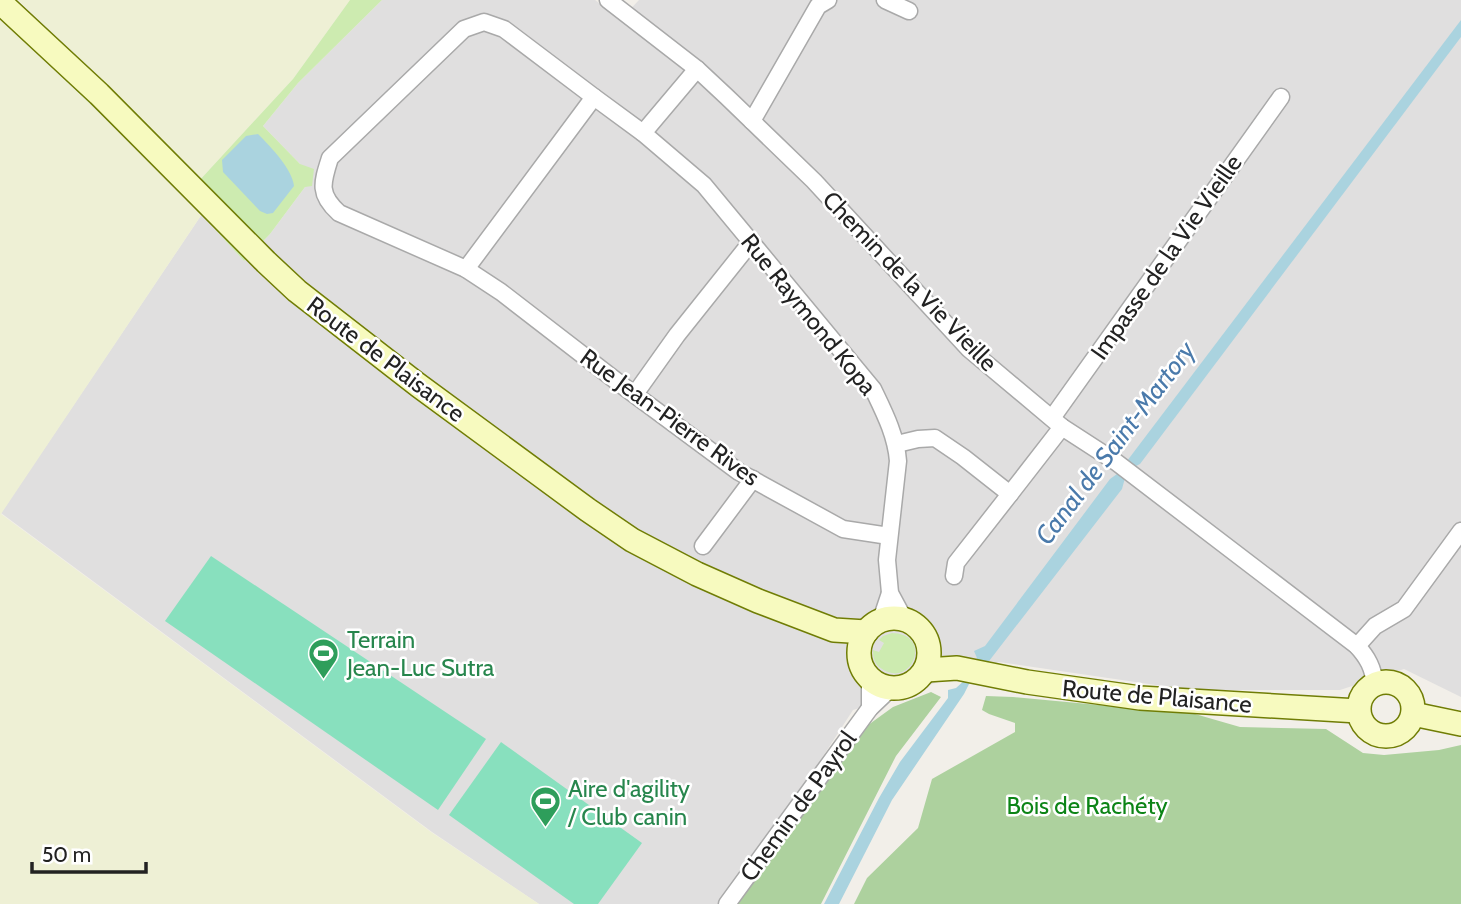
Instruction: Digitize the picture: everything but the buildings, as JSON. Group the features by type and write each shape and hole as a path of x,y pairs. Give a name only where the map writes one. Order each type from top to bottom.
{"main road":[{"name":"Route de Plaisance","path":"0,2 99,94 266,262 335,321 632,540 697,575 834,630 877,631"},
{"path":"908,620 926,636 928,661 919,679 900,688 880,684 863,671 859,660 877,631 908,620"},
{"name":"Route de Plaisance","path":"928,661 1027,682 1140,698 1358,711"},
{"path":"1391,682 1399,685 1410,698 1413,714 1410,722 1397,734 1380,736 1372,733 1360,720 1358,711 1362,695 1375,684 1391,682"},
{"path":"1413,714 1461,724"}],"street":[{"name":"Chemin de la Vie Vieille","path":"608,0 697,69 752,121 814,181 969,348 1057,422 1126,470 1357,646 1367,656 1375,684"},
{"path":"752,121 818,6 828,0"},
{"path":"885,0 909,11"},
{"name":"Rue Jean-Pierre Rives","path":"594,97 504,29 484,22 464,29 330,158 322,182 327,202 339,212 466,270 501,292 739,471 843,529 889,536"},
{"path":"643,133 697,69"},
{"path":"466,270 594,97"},
{"name":"Rue Raymond Kopa","path":"594,97 643,133 704,185 873,389 897,444 898,461 887,561 890,593 877,631"},
{"name":"Impasse de la Vie Vieille","path":"954,576 956,562 1010,494 1281,97"},
{"path":"635,394 677,335 752,242"},
{"path":"897,444 918,439 935,439 1010,494"},
{"path":"703,546 753,479"},
{"path":"1357,646 1375,626 1404,609 1461,531"},
{"name":"Chemin de Payrol","path":"727,904 870,708 880,684"}],"shaded area":[{"path":"382,0 595,0 621,19 639,0 1461,0 1461,697 1404,669 1340,690 1190,690 999,662 853,710 727,904 539,904 432,832 1,513 202,214 244,261 270,234 305,187 300,164 263,126 298,83"}],"green space":[{"path":"0,0 198,182 293,79 350,0 382,0 298,83 263,126 300,164 314,169 312,186 305,187 270,234 244,261 94,107 0,18"},
{"path":"18,0 350,0 293,79 198,182 75,54"},
{"path":"0,18 202,214 1,514 431,832 539,904 0,904"},
{"name":"Terrain Jean-Luc Sutra","path":"211,556 486,739 438,810 165,621"},
{"path":"892,633 905,636 912,642 915,650 914,659 902,672 893,673 882,669 874,658 873,650 879,652 884,643 879,640"},
{"path":"931,692 941,697 896,756 821,904 735,904 864,728 893,707"},
{"name":"Bois de Rachéty","path":"986,696 1195,714 1240,727 1326,729 1363,753 1384,755 1439,750 1461,745 1461,904 854,904 867,878 918,828 932,779 1015,732 1015,723 982,710"},
{"name":"Aire d'agility / Club canin","path":"501,742 642,843 598,904 574,904 449,815"}],"water":[{"path":"1461,20 1461,37 1140,464 1132,468 1127,461"},
{"path":"258,134 285,166 294,186 273,213 267,214 260,211 223,172 222,160 246,136"},
{"path":"1117,474 1125,478 1122,489 986,665 975,662 977,658 974,651 985,646 1110,479"},
{"path":"966,679 971,680 964,694 892,800 839,904 824,904 900,762 948,698 948,690 956,688"}],"place":[{"name":"Terrain Jean-Luc Sutra","path":"324,680"},
{"name":"Aire d'agility / Club canin","path":"545,829"}],"water label":[{"name":"Canal de Saint-Martory","path":"1115,443"}]}
